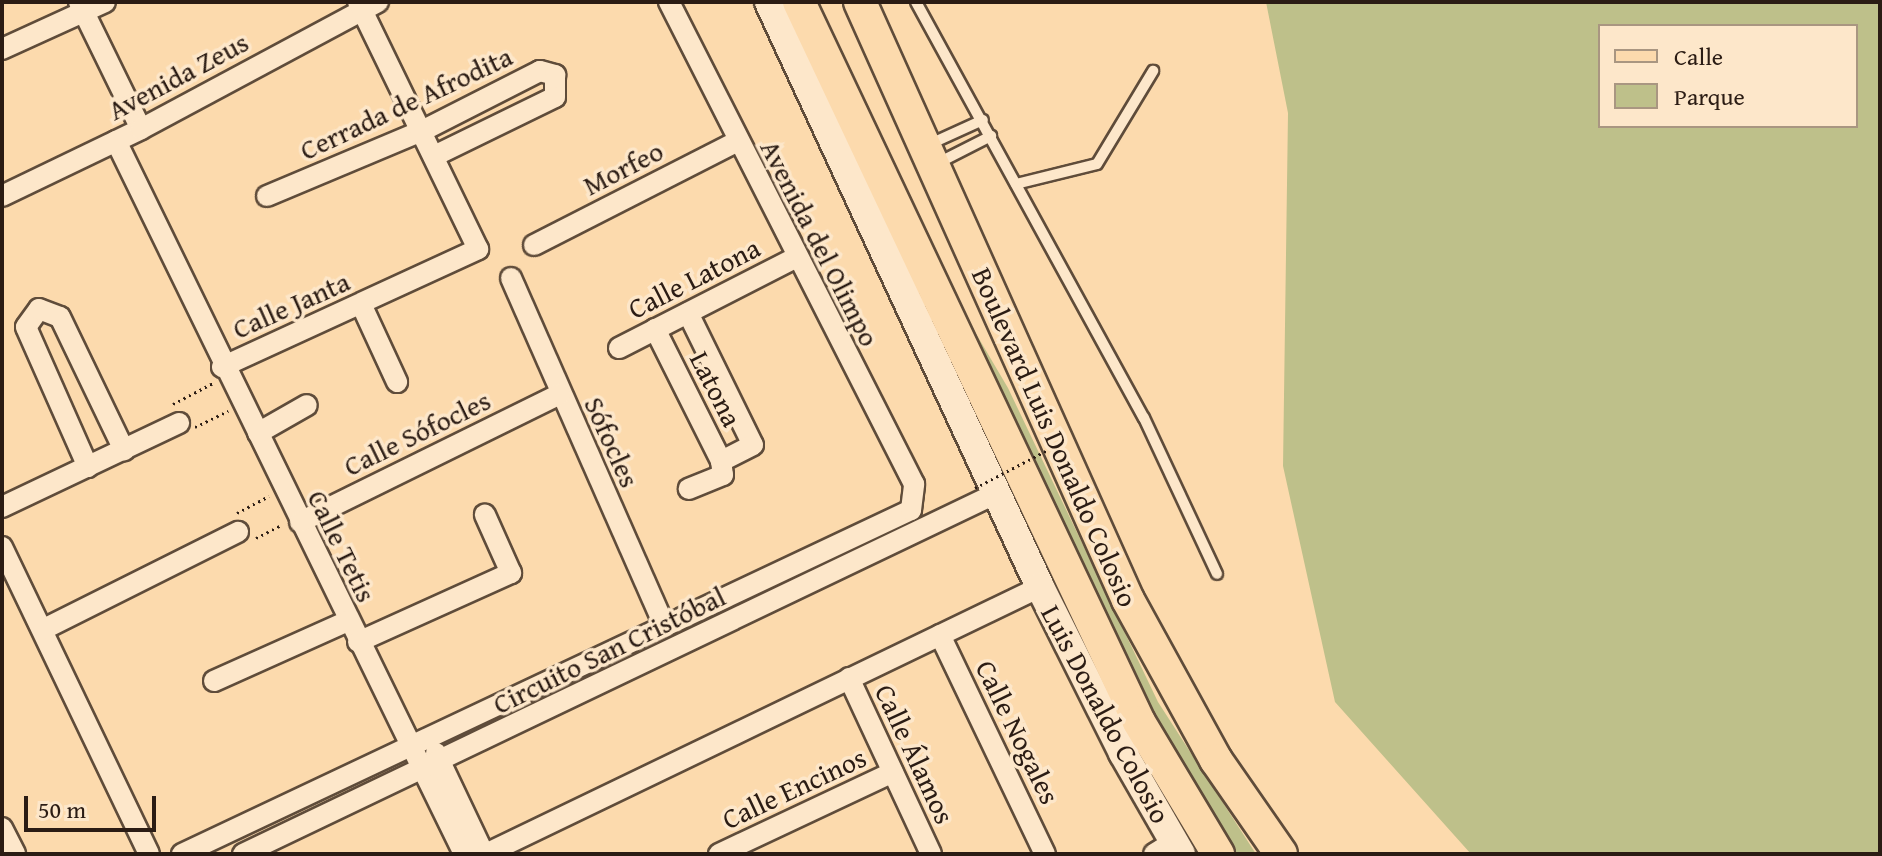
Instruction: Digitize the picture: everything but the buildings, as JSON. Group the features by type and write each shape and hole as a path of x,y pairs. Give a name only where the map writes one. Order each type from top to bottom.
{"main road":[{"name":"Boulevard Luis Donaldo Colosio","path":"799,2 984,398 1017,457 1139,722 1218,854"},
{"path":"836,2 883,101 923,147"},
{"name":"Boulevard Luis Donaldo Colosio","path":"860,2 1128,600 1216,760 1281,854"}],"street":[{"path":"2,49 81,7 105,2"},
{"name":"Avenida del Olimpo","path":"665,627 911,510 914,484 736,142 669,2"},
{"name":"Luis Donaldo Colosio","path":"769,2 986,491 1040,587 1169,850"},
{"path":"366,5 434,156"},
{"name":"Avenida Zeus","path":"2,196 141,129 366,5"},
{"path":"81,7 141,129"},
{"name":"Cerrada de Afrodita","path":"267,196 422,131 540,71 559,82 555,97 434,156"},
{"name":"Calle Janta","path":"116,141 224,371 478,249 434,156"},
{"name":"Morfeo","path":"534,245 736,142"},
{"name":"Calle Latona","path":"619,348 795,258"},
{"name":"Sófocles","path":"511,278 665,627"},
{"path":"361,304 397,382"},
{"path":"88,467 26,327 39,309 60,317 124,450"},
{"path":"688,313 753,445 689,489"},
{"name":"Latona","path":"655,329 722,468"},
{"name":"Calle Tetis","path":"224,371 258,433 358,642 431,766"},
{"name":"Calle Sófocles","path":"298,519 560,394"},
{"path":"258,433 307,405"},
{"path":"2,507 179,423"},
{"name":"Circuito San Cristóbal","path":"243,854 431,766 986,491"},
{"path":"358,642 511,573 485,515"},
{"path":"44,629 238,532"},
{"path":"5,560 44,629 147,853"},
{"path":"431,766 485,854 1040,587"},
{"path":"214,681 348,621"},
{"path":"182,854 420,745 665,627"},
{"name":"Calle Nogales","path":"940,635 1045,854"},
{"name":"Calle Álamos","path":"849,678 931,854"},
{"path":"431,766 464,854"},
{"name":"Calle Encinos","path":"719,854 893,772"},
{"path":"2,828 15,854"}],"lane":[{"path":"916,2 1144,418 1217,574"},
{"path":"1016,184 1097,164 1153,71"},
{"path":"923,147 983,120"},
{"path":"923,147 991,136"}],"path":[{"path":"224,371 170,406 184,433 242,404"},
{"path":"986,491 1063,442"},
{"path":"283,488 231,516 244,545 298,519"}],"green space":[{"path":"1266,2 1880,2 1880,854 1471,854 1335,702 1283,466 1288,113"},
{"path":"955,298 1008,388 1158,702 1256,854 1226,854 1191,797"}]}
